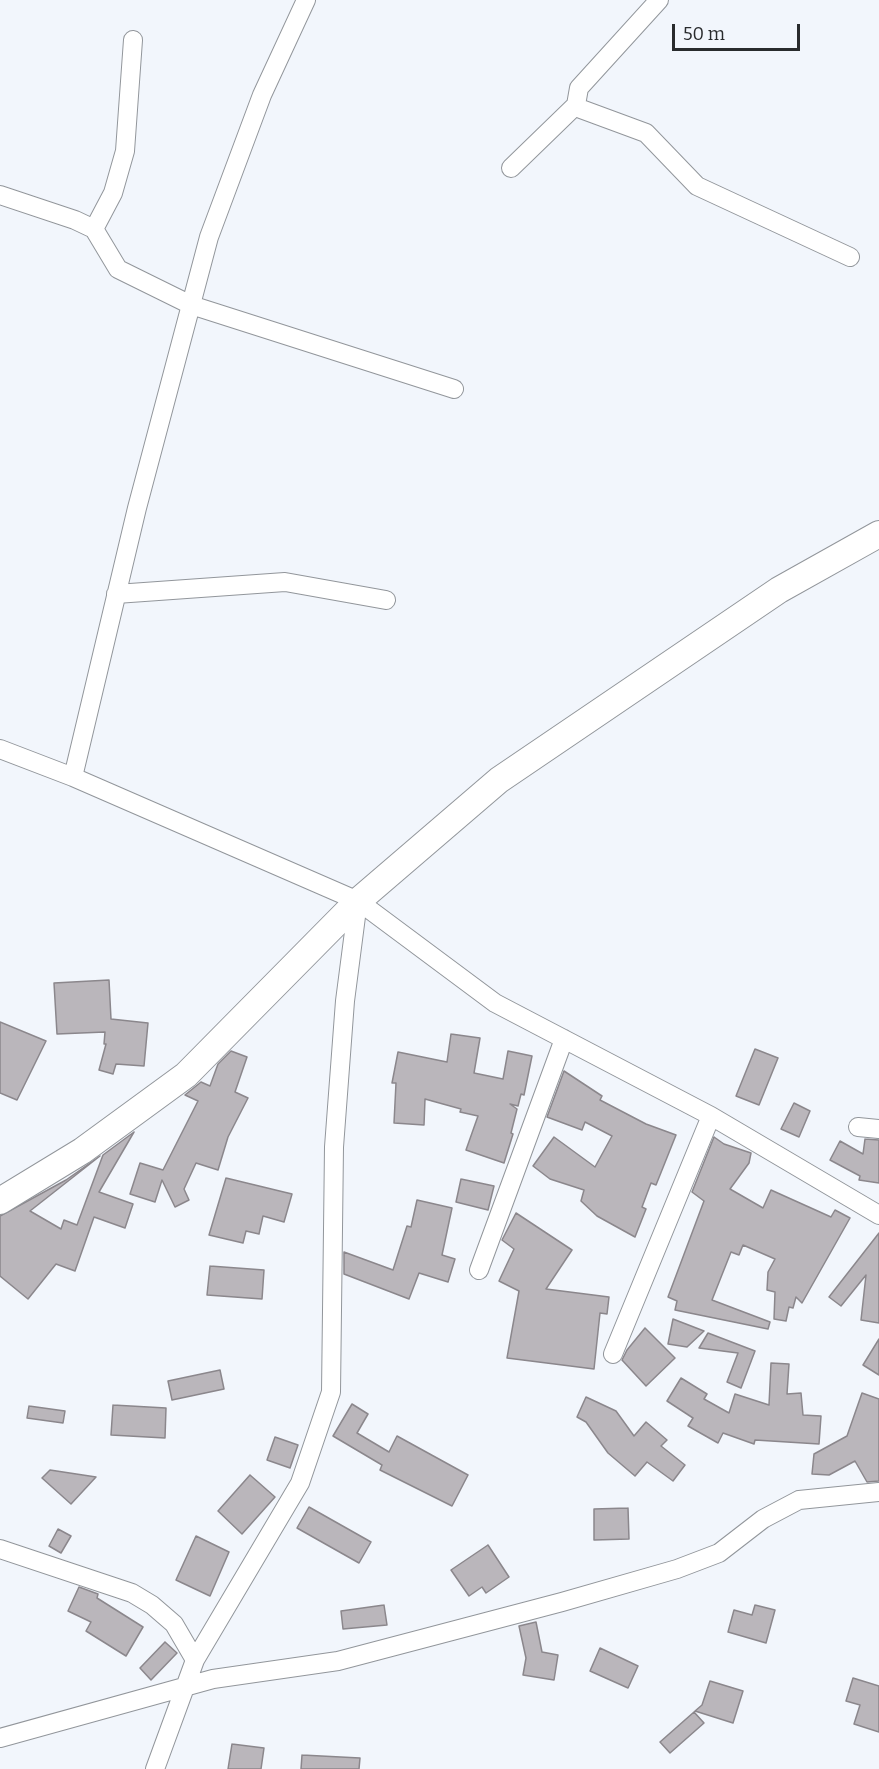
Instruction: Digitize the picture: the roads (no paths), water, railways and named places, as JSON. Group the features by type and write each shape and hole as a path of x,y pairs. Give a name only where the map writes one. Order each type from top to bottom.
{"street":[{"path":"73,777 116,594 209,237 262,95 306,0"},
{"path":"511,168 576,105 579,88 659,0"},
{"path":"94,229 113,193 125,151 133,40"},
{"path":"576,105 581,109 646,133 698,186 850,257"},
{"path":"0,195 75,220 94,229 118,269 191,305 454,389"},
{"path":"0,1201 82,1151 186,1075 358,901 499,780 780,590 879,534"},
{"path":"116,594 285,582 386,600"},
{"path":"0,749 73,777 358,901 495,1003 711,1116 879,1215"},
{"path":"154,1769 195,1660 300,1483 331,1392 334,1147 345,1002 358,901"},
{"path":"479,1270 564,1039"},
{"path":"613,1354 711,1116"},
{"path":"858,1127 879,1129"},
{"path":"0,1738 213,1679 338,1661 562,1602 677,1569 719,1553 763,1519 799,1500 879,1492"},
{"path":"0,1549 132,1593 152,1605 174,1624 195,1660"}]}
